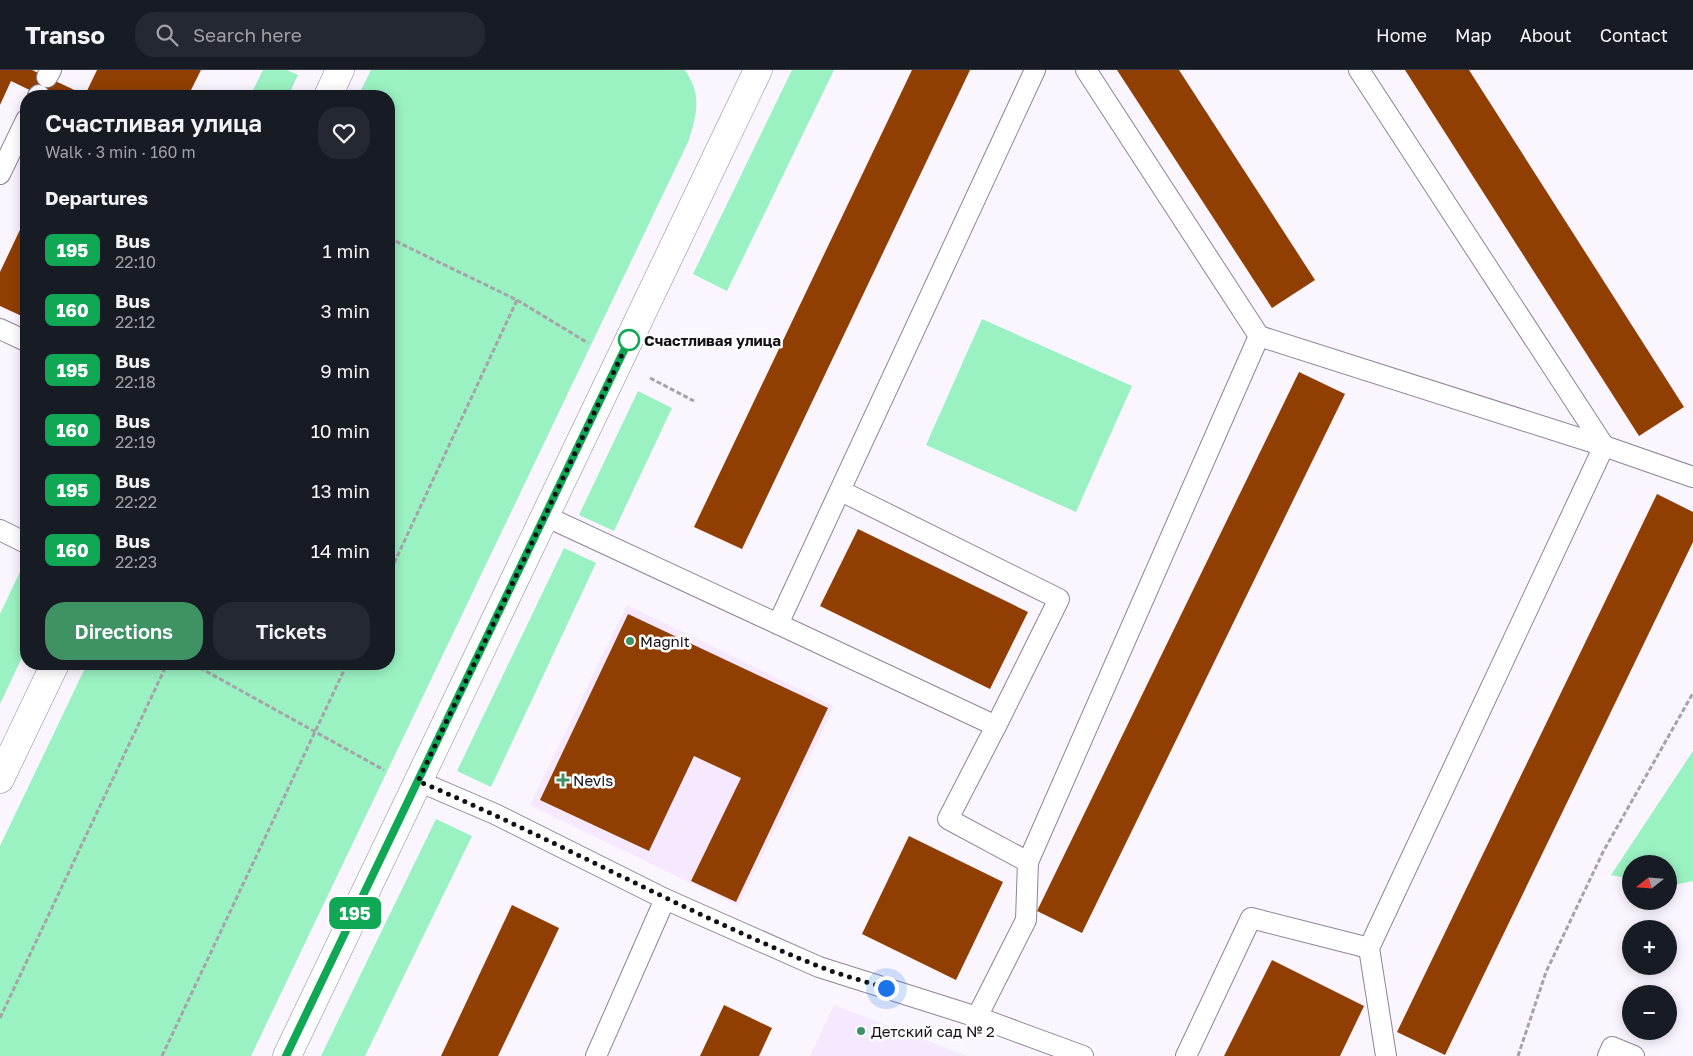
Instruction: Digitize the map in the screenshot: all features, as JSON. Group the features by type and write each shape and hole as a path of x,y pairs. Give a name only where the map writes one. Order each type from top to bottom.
{"street":[{"path":"331,90 340,70"},
{"path":"286,1056 758,70"},
{"path":"0,779 52,670"}],"lane":[{"path":"778,624 1034,70"},
{"path":"1086,70 1259,336 1604,446 1693,478"},
{"path":"1359,70 1604,446"},
{"path":"0,174 20,132"},
{"path":"0,329 20,338"},
{"path":"977,1017 1026,920 1028,862 1259,336"},
{"path":"1386,1056 1369,948 1604,446"},
{"path":"841,491 1059,599 948,819 1028,862"},
{"path":"546,516 996,726"},
{"path":"0,530 20,540"},
{"path":"418,781 495,814 665,899 819,967 977,1017 1083,1056"},
{"path":"596,1056 665,899"},
{"path":"1186,1056 1251,918 1369,948"},
{"path":"1608,1056 1612,1047 1634,1056"}],"path":[{"path":"395,241 517,300 395,561"},
{"path":"0,1018 163,670"},
{"path":"204,670 385,770 418,781"},
{"path":"162,1056 344,670"},
{"path":"1518,1056 1546,972 1602,852 1693,692"}],"shaded area":[{"path":"627,605 834,706 738,906 530,805"},
{"name":"Детский сад № 2","path":"834,1005 967,1056 810,1056"}],"green space":[{"path":"263,70 287,70 298,75 291,90 253,90"},
{"path":"371,70 685,70 694,88 696,113 689,140 251,1056 0,1056 0,846 84,670 395,670 395,90 361,90"},
{"path":"792,70 834,70 727,291 693,274"},
{"path":"982,319 1132,386 1076,512 926,445"},
{"path":"638,391 672,408 614,531 579,515"},
{"path":"564,548 596,563 491,787 457,771"},
{"path":"20,572 20,662 0,704 0,614"},
{"path":"1693,751 1693,881 1678,884 1678,855 1624,855"},
{"path":"436,819 472,836 365,1056 321,1056"},
{"path":"1622,858 1622,877 1611,875"}],"building":[{"path":"0,70 32,70 74,90 30,90 11,81 0,105"},
{"path":"97,70 201,70 191,90 87,90"},
{"path":"912,70 970,70 742,549 694,527"},
{"path":"1117,70 1179,70 1315,280 1272,308"},
{"path":"1405,70 1469,70 1684,407 1639,436"},
{"path":"20,230 20,315 0,306 0,272"},
{"path":"1299,372 1345,394 1082,933 1037,911"},
{"path":"1657,494 1693,512 1693,542 1445,1055 1397,1032"},
{"path":"858,529 1028,612 990,689 820,606"},
{"path":"628,614 828,708 736,902 691,881 741,778 694,756 649,851 540,800"},
{"path":"909,836 1003,882 956,980 862,934"},
{"path":"512,905 559,928 544,960 498,1056 441,1056"},
{"path":"1272,960 1364,1006 1340,1056 1224,1056"},
{"path":"724,1005 772,1028 759,1056 700,1056"}],"bus line":[{"name":"195","path":"286,1056 629,340"}],"place":[{"name":"Счастливая улица","path":"629,340"},
{"name":"Magnit","path":"630,641"},
{"name":"Nevis","path":"563,780"},
{"name":"Детский сад № 2","path":"861,1031"}],"route":[{"path":"629,340 418,781 495,814 682,907 819,967 886,988"}]}
